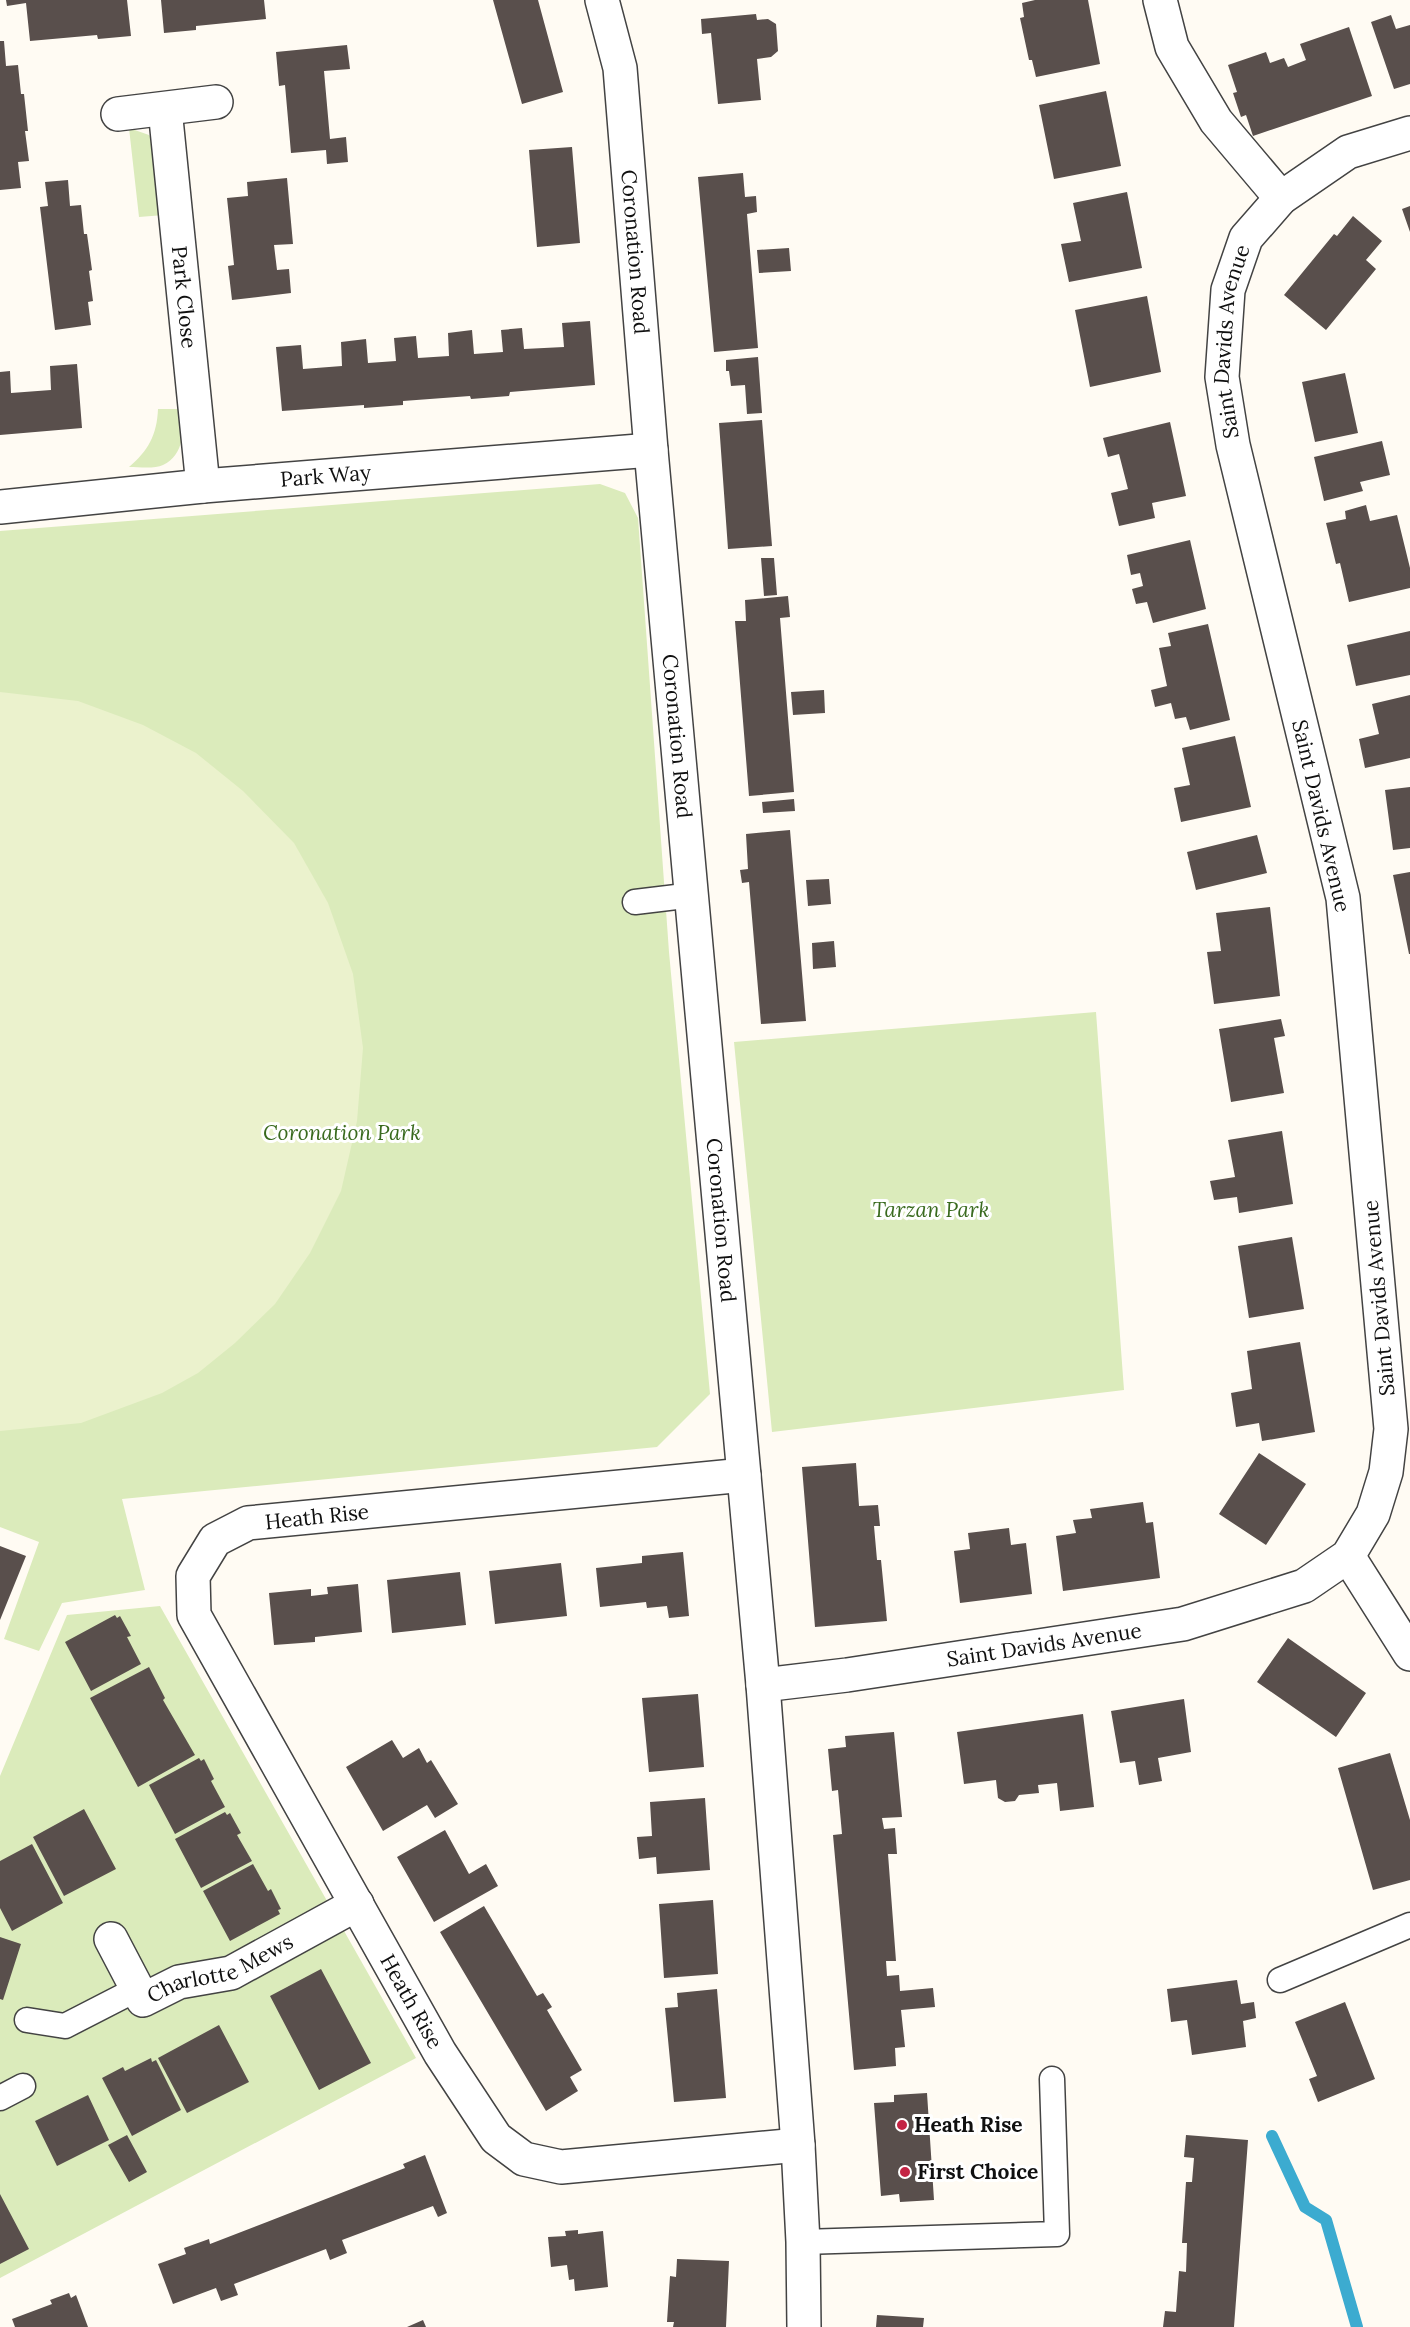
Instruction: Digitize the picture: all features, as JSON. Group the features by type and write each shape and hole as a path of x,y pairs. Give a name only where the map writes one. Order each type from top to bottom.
{"street":[{"name":"Coronation Road","path":"602,0 620,68 651,450 744,1475"},
{"path":"1160,0 1172,47 1216,121 1281,198"},
{"path":"118,114 216,102"},
{"name":"Park Close","path":"165,109 203,486"},
{"name":"Saint Davids Avenue","path":"763,1685 847,1675 1183,1624 1304,1586 1348,1556 1373,1514 1386,1472 1391,1429 1343,898 1233,445 1222,377 1228,290 1246,238 1281,198 1348,152 1410,133"},
{"name":"Park Way","path":"0,507 203,486 651,450"},
{"path":"744,1475 763,1685 798,2145 803,2242 804,2327"},
{"name":"Heath Rise","path":"744,1475 248,1523 215,1540 193,1576 194,1615 440,2053 496,2138 524,2159 561,2167 798,2145"},
{"path":"1348,1556 1410,1654"},
{"name":"Charlotte Mews","path":"111,1939 143,2000 179,1982 231,1972 357,1904"}],"lane":[{"path":"635,902 693,895"},
{"path":"1280,1980 1410,1925"},
{"path":"27,2020 65,2026 137,1989"},
{"path":"803,2242 1057,2234 1052,2079"},
{"path":"0,2098 23,2086"}],"green space":[{"path":"129,128 149,135 154,142 164,215 139,217"},
{"path":"158,409 185,409 179,448 170,461 163,465 129,467 150,442 156,427"},
{"name":"Coronation Park","path":"600,484 625,493 638,518 669,952 710,1394 657,1447 122,1499 145,1590 62,1603 39,1651 4,1639 39,1542 0,1527 0,531"},
{"path":"0,692 78,701 143,725 196,753 243,791 294,843 328,903 353,974 363,1048 357,1121 341,1191 310,1253 275,1304 235,1343 198,1373 162,1393 81,1423 0,1431"},
{"name":"Tarzan Park","path":"1096,1012 1124,1390 772,1432 734,1042"},
{"path":"160,1606 416,2058 0,2278 0,1776 67,1615"}],"building":[{"path":"6,0 127,0 131,36 98,39 97,35 30,41 26,3 7,6"},
{"path":"161,0 264,0 266,19 196,26 196,30 164,33"},
{"path":"493,0 538,0 563,92 522,104"},
{"path":"1035,0 1088,0 1100,64 1036,77 1032,60 1029,60 1020,18 1024,17 1022,3"},
{"path":"756,14 757,20 768,19 776,24 778,51 771,57 757,59 761,100 718,104 711,33 702,34 701,19"},
{"path":"1391,15 1396,29 1410,25 1410,84 1394,89 1371,22"},
{"path":"1349,27 1372,96 1253,136 1246,115 1241,117 1233,93 1237,92 1228,65 1266,52 1270,63 1284,58 1288,67 1306,60 1300,44"},
{"path":"0,41 4,41 6,66 18,65 21,94 24,94 29,161 18,162 21,188 0,190"},
{"path":"347,45 350,69 324,71 330,139 346,137 348,162 327,164 326,150 291,153 285,85 279,86 276,52"},
{"path":"1106,91 1121,166 1054,179 1039,105"},
{"path":"572,147 580,243 537,247 529,150"},
{"path":"743,173 745,197 756,196 757,212 747,214 758,348 714,352 698,177"},
{"path":"287,178 293,244 274,245 277,270 289,269 291,293 232,300 228,266 234,265 227,198 248,196 247,182"},
{"path":"68,180 70,206 81,205 84,234 87,234 92,270 89,271 93,301 88,302 91,325 55,330 40,207 48,206 45,182"},
{"path":"1127,192 1142,268 1069,282 1061,244 1081,241 1073,203"},
{"path":"1410,206 1410,232 1402,209"},
{"path":"1353,216 1382,241 1366,260 1376,269 1326,330 1284,295 1334,234 1337,236"},
{"path":"789,248 791,271 759,273 757,250"},
{"path":"1147,296 1161,372 1090,387 1075,310"},
{"path":"590,321 595,385 510,392 509,396 471,399 470,396 403,401 403,405 364,408 364,405 282,411 276,347 301,345 303,369 342,366 341,342 366,339 368,363 396,361 394,338 416,336 418,358 449,356 448,333 472,330 474,354 503,352 501,330 522,328 524,349 564,347 562,323"},
{"path":"758,357 762,413 747,414 745,385 731,386 729,371 726,371 726,360"},
{"path":"77,364 82,428 0,435 0,372 10,371 11,393 51,390 50,366"},
{"path":"1345,373 1358,433 1315,442 1302,382"},
{"path":"762,420 772,546 728,549 719,423"},
{"path":"1170,422 1186,496 1152,503 1155,518 1119,526 1111,493 1128,489 1119,454 1108,457 1103,438"},
{"path":"1382,441 1390,475 1360,482 1363,491 1324,501 1314,457"},
{"path":"1366,505 1370,521 1397,515 1410,568 1410,588 1349,602 1340,563 1336,564 1326,523 1346,519 1345,511"},
{"path":"1190,540 1206,609 1153,623 1147,602 1136,604 1132,589 1143,586 1140,573 1131,575 1127,555"},
{"path":"761,558 774,558 777,595 764,596"},
{"path":"788,596 790,617 780,618 794,792 749,796 735,621 746,621 745,600"},
{"path":"1208,624 1230,720 1190,730 1186,717 1175,719 1171,703 1155,707 1151,690 1167,686 1159,648 1171,646 1168,633"},
{"path":"1410,631 1410,675 1356,686 1347,645"},
{"path":"824,690 825,713 793,715 791,692"},
{"path":"1410,695 1410,758 1365,768 1359,739 1379,734 1372,704"},
{"path":"1235,736 1251,807 1181,822 1174,788 1190,785 1182,748"},
{"path":"1410,787 1410,848 1393,850 1385,790"},
{"path":"794,799 795,811 763,813 762,802"},
{"path":"790,830 806,1021 761,1024 749,882 742,883 740,870 748,869 746,834"},
{"path":"1257,835 1267,873 1196,890 1187,852"},
{"path":"1410,872 1410,954 1409,954 1393,875"},
{"path":"829,879 831,904 808,906 806,880"},
{"path":"1270,907 1280,996 1214,1004 1207,952 1221,951 1216,913"},
{"path":"834,941 836,967 813,969 812,943"},
{"path":"1281,1019 1285,1036 1274,1038 1284,1093 1231,1102 1219,1029"},
{"path":"1282,1131 1293,1204 1239,1213 1237,1197 1214,1200 1210,1181 1235,1177 1228,1140"},
{"path":"1292,1237 1304,1309 1249,1318 1238,1246"},
{"path":"1300,1342 1315,1432 1262,1441 1259,1423 1236,1427 1231,1393 1252,1389 1247,1351"},
{"path":"1259,1453 1306,1484 1266,1545 1219,1514"},
{"path":"856,1463 859,1506 878,1505 880,1526 874,1526 877,1560 881,1560 887,1621 815,1627 802,1467"},
{"path":"1143,1502 1146,1523 1153,1522 1160,1578 1063,1591 1056,1536 1076,1533 1073,1520 1092,1518 1090,1509"},
{"path":"1009,1528 1011,1545 1026,1543 1032,1594 960,1603 954,1551 970,1549 968,1533"},
{"path":"0,1546 26,1556 0,1620"},
{"path":"683,1552 689,1616 669,1618 667,1606 647,1608 646,1602 600,1607 596,1568 642,1563 642,1556"},
{"path":"561,1563 567,1616 495,1624 489,1571"},
{"path":"460,1572 466,1625 392,1633 387,1580"},
{"path":"358,1584 362,1632 315,1637 315,1642 274,1645 269,1593 311,1589 311,1596 328,1594 327,1587"},
{"path":"115,1615 117,1618 120,1616 131,1636 127,1637 141,1664 91,1691 65,1642"},
{"path":"1288,1638 1366,1693 1336,1737 1257,1682"},
{"path":"149,1667 165,1698 163,1700 195,1755 138,1787 90,1698"},
{"path":"698,1694 704,1767 649,1772 642,1698"},
{"path":"1184,1699 1191,1752 1158,1758 1162,1781 1139,1785 1135,1761 1120,1763 1111,1711"},
{"path":"1083,1714 1094,1807 1060,1811 1057,1783 1038,1785 1039,1793 1019,1795 1015,1801 1005,1802 998,1798 996,1780 964,1784 957,1732"},
{"path":"894,1732 902,1817 882,1818 884,1829 895,1828 897,1854 888,1854 896,1961 886,1961 887,1976 899,1975 900,1991 933,1988 935,2007 901,2010 905,2047 895,2048 896,2066 854,2070 833,1835 842,1834 838,1790 832,1791 828,1749 846,1747 845,1736"},
{"path":"392,1740 403,1758 419,1748 427,1763 431,1760 458,1804 435,1818 427,1805 383,1831 346,1767"},
{"path":"1390,1753 1410,1820 1410,1880 1373,1890 1338,1768"},
{"path":"199,1758 201,1761 204,1759 214,1779 211,1781 225,1807 175,1834 149,1785"},
{"path":"705,1798 710,1870 657,1874 656,1857 639,1859 637,1837 652,1836 650,1802"},
{"path":"84,1809 116,1869 64,1896 33,1837"},
{"path":"225,1812 227,1815 230,1813 241,1833 237,1835 252,1861 201,1888 175,1839"},
{"path":"445,1830 469,1874 486,1864 498,1886 434,1922 397,1857"},
{"path":"32,1844 63,1903 12,1931 0,1908 0,1861"},
{"path":"253,1864 268,1891 271,1889 281,1909 278,1910 280,1914 230,1941 203,1891"},
{"path":"713,1900 718,1974 664,1978 659,1904"},
{"path":"484,1906 537,1996 543,1993 552,2007 547,2010 582,2070 570,2077 578,2091 546,2111 440,1932"},
{"path":"0,1937 21,1944 3,2000 0,1999"},
{"path":"321,1969 371,2063 319,2090 270,1996"},
{"path":"1237,1980 1241,2004 1254,2002 1256,2018 1243,2021 1246,2047 1192,2055 1187,2020 1171,2022 1167,1989"},
{"path":"717,1989 726,2098 674,2102 665,2008 678,2007 677,1993"},
{"path":"1345,2002 1375,2079 1318,2102 1309,2079 1317,2076 1295,2022"},
{"path":"219,2025 249,2082 187,2113 158,2058"},
{"path":"151,2058 152,2062 156,2060 181,2110 132,2136 102,2078 123,2067 125,2071"},
{"path":"927,2093 934,2200 900,2202 899,2194 881,2196 874,2103 894,2102 894,2095"},
{"path":"88,2095 109,2140 57,2166 35,2121"},
{"path":"127,2135 147,2172 129,2182 108,2145"},
{"path":"1186,2135 1248,2140 1234,2327 1163,2327 1165,2311 1176,2312 1179,2271 1186,2272 1187,2243 1182,2243 1186,2182 1192,2182 1194,2158 1184,2157"},
{"path":"425,2155 447,2213 438,2217 433,2206 342,2240 347,2253 330,2260 326,2249 234,2284 238,2295 221,2301 216,2288 173,2304 158,2264 186,2254 184,2248 209,2239 210,2244 405,2168 403,2164"},
{"path":"0,2194 29,2249 0,2264"},
{"path":"578,2230 578,2234 603,2231 608,2287 575,2291 574,2279 569,2280 567,2265 551,2267 548,2237 566,2236 565,2231"},
{"path":"677,2259 729,2261 726,2327 673,2327 674,2322 667,2322 670,2276 676,2277"},
{"path":"69,2293 71,2298 76,2295 88,2327 15,2327 12,2319 52,2304 50,2300"},
{"path":"877,2315 924,2318 923,2327 876,2327"},
{"path":"423,2320 426,2327 407,2327"}],"waterway":[{"path":"1272,2136 1305,2207 1326,2220 1357,2327"}],"place":[{"name":"Heath Rise","path":"902,2125"},
{"name":"First Choice","path":"905,2172"}]}
